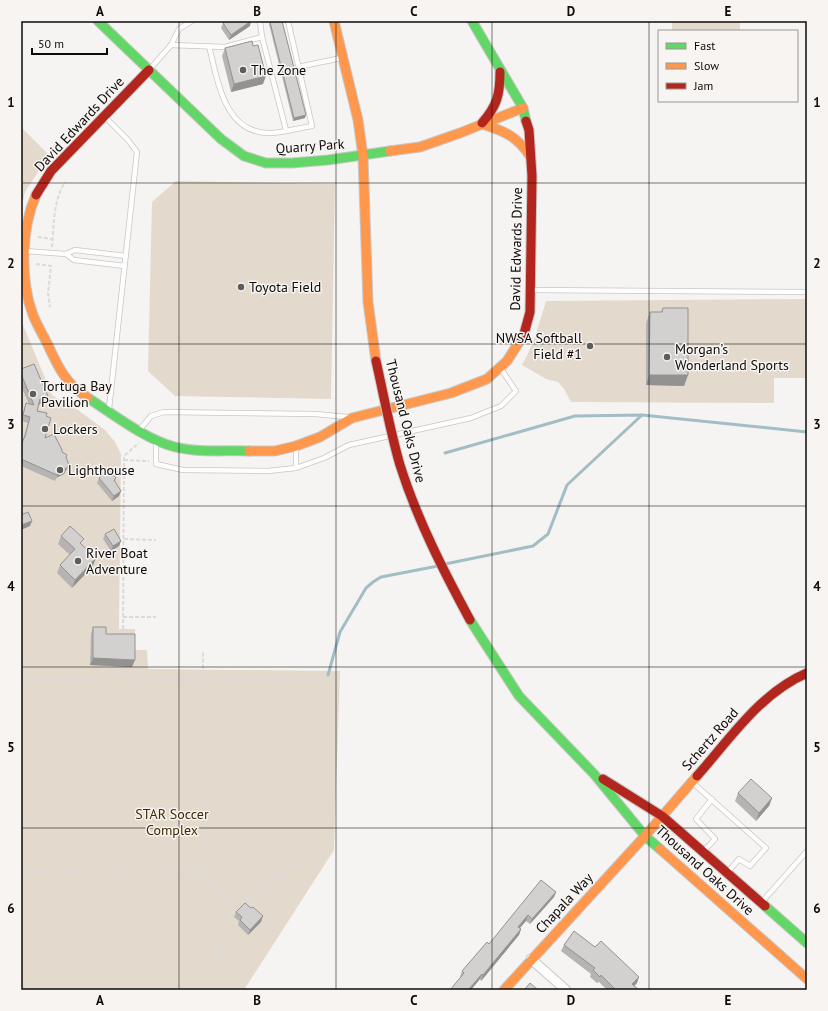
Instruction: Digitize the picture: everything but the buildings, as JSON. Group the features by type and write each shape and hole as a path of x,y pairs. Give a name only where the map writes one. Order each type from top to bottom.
{"street":[{"name":"Quarry Park","path":"98,21 221,139 244,156 266,163 292,163 363,156 420,147 523,108"},
{"name":"Thousand Oaks Drive","path":"334,21 358,120 363,156 368,302 376,361 396,449 405,480 433,550 470,620 518,696 594,774 645,836 807,979"},
{"name":"David Edwards Drive","path":"149,70 51,171 35,196 28,221 24,251 25,284 33,314 57,365 68,382 82,394 156,440 175,447 193,450 274,451 296,446 320,437 352,418 451,393 487,379 507,361 524,334 530,312 531,157 529,130 523,108 472,21"},
{"path":"500,70 501,87 497,102 493,111 482,124 511,134 523,145 531,157"},
{"name":"Schertz Road","path":"645,836 759,705 793,679 807,673"},
{"name":"Thousand Oaks Drive","path":"594,774 662,816 807,943"},
{"name":"Chapala Way","path":"504,990 645,836"},
{"path":"531,960 566,990"}],"lane":[{"path":"149,70 172,45 180,29 192,21"},
{"path":"260,21 262,37 286,130"},
{"path":"209,46 221,91 228,109 241,124 257,131 272,133 312,126 288,21"},
{"path":"172,45 225,47 262,37"},
{"path":"298,67 343,58"},
{"path":"104,116 128,140 137,152 109,411"},
{"path":"24,251 66,254 75,250 126,256"},
{"path":"66,254 74,260 124,266"},
{"path":"530,290 807,292"},
{"path":"156,440 156,464 183,470 268,471 296,468 324,458 349,444 471,418 501,406 516,391 500,367"},
{"path":"143,432 151,416 164,412 315,414 352,418"},
{"path":"296,446 296,468"},
{"path":"692,781 766,848 750,866 739,859 727,873"},
{"path":"703,852 715,839 696,818 712,800"},
{"path":"761,903 806,854"}],"path":[{"path":"51,253 56,206 60,191 65,182"},
{"path":"38,237 52,239"},
{"path":"35,264 51,266 48,293 50,308"},
{"path":"123,641 124,456 139,443 143,432"},
{"path":"124,460 156,461"},
{"path":"79,494 89,485"},
{"path":"124,539 156,540"},
{"path":"123,617 156,617"},
{"path":"200,872 202,866 203,652"},
{"path":"124,667 124,674"},
{"path":"21,678 98,679 124,674 148,679 324,681"},
{"path":"223,957 218,952 220,928 223,921 258,888 274,877 311,860"},
{"path":"21,873 193,874 200,872"},
{"path":"200,872 236,910"}],"green space":[{"path":"672,21 740,21 740,30 672,30"},
{"path":"21,127 49,155 25,192 21,209"},
{"name":"Toyota Field","path":"176,181 335,184 331,399 175,396 148,371 152,202"},
{"name":"Morgan’s Wonderland Sports","path":"807,299 807,378 774,378 774,403 571,402 564,389 558,382 546,379 522,365 533,342 546,301"},
{"name":"STAR Soccer Complex","path":"21,320 52,395 78,410 105,430 115,442 121,454 119,629 135,629 135,650 147,650 148,669 340,671 334,850 244,990 21,990"}],"waterway":[{"path":"445,453 575,416 642,415 807,432"},
{"path":"445,564 533,546 548,534 567,485 642,415"},
{"path":"328,675 340,632 366,588 381,577 438,566"}],"traffic: fast":[{"path":"98,21 221,139 244,156 266,163 292,163 328,160 390,151"},
{"path":"472,21 523,108 526,121"},
{"path":"88,398 141,433 164,444 193,450 249,451"},
{"path":"470,620 519,696 594,774 645,836 660,849"},
{"path":"765,906 807,943"}],"traffic: slow":[{"path":"334,21 358,120 363,156 368,302 376,361"},
{"path":"390,151 420,147 523,108"},
{"path":"482,124 509,135 515,139 530,156"},
{"path":"36,195 27,223 25,239 24,271 29,301 33,315 59,368 68,381 80,393 88,398"},
{"path":"249,451 275,451 296,446 320,437 352,418 451,393 487,379 507,361 521,339"},
{"path":"504,990 645,836 697,776"},
{"path":"660,849 807,979"}],"traffic: jam":[{"path":"36,195 51,171 149,70"},
{"path":"482,123 497,100 500,72"},
{"path":"521,339 524,334 530,312 532,176 529,130 526,121"},
{"path":"376,361 393,439 400,465 414,505 431,544 470,620"},
{"path":"697,776 734,732 760,705 775,692 807,673"},
{"path":"603,779 662,816 765,906"}],"place":[{"name":"The Zone","path":"243,70"},
{"name":"Toyota Field","path":"241,287"},
{"name":"NWSA Softball Field #1","path":"590,346"},
{"name":"Morgan’s Wonderland Sports","path":"667,357"},
{"name":"Tortuga Bay Pavilion","path":"33,394"},
{"name":"Lockers","path":"45,429"},
{"name":"Lighthouse","path":"60,470"},
{"name":"River Boat Adventure","path":"78,561"}]}
